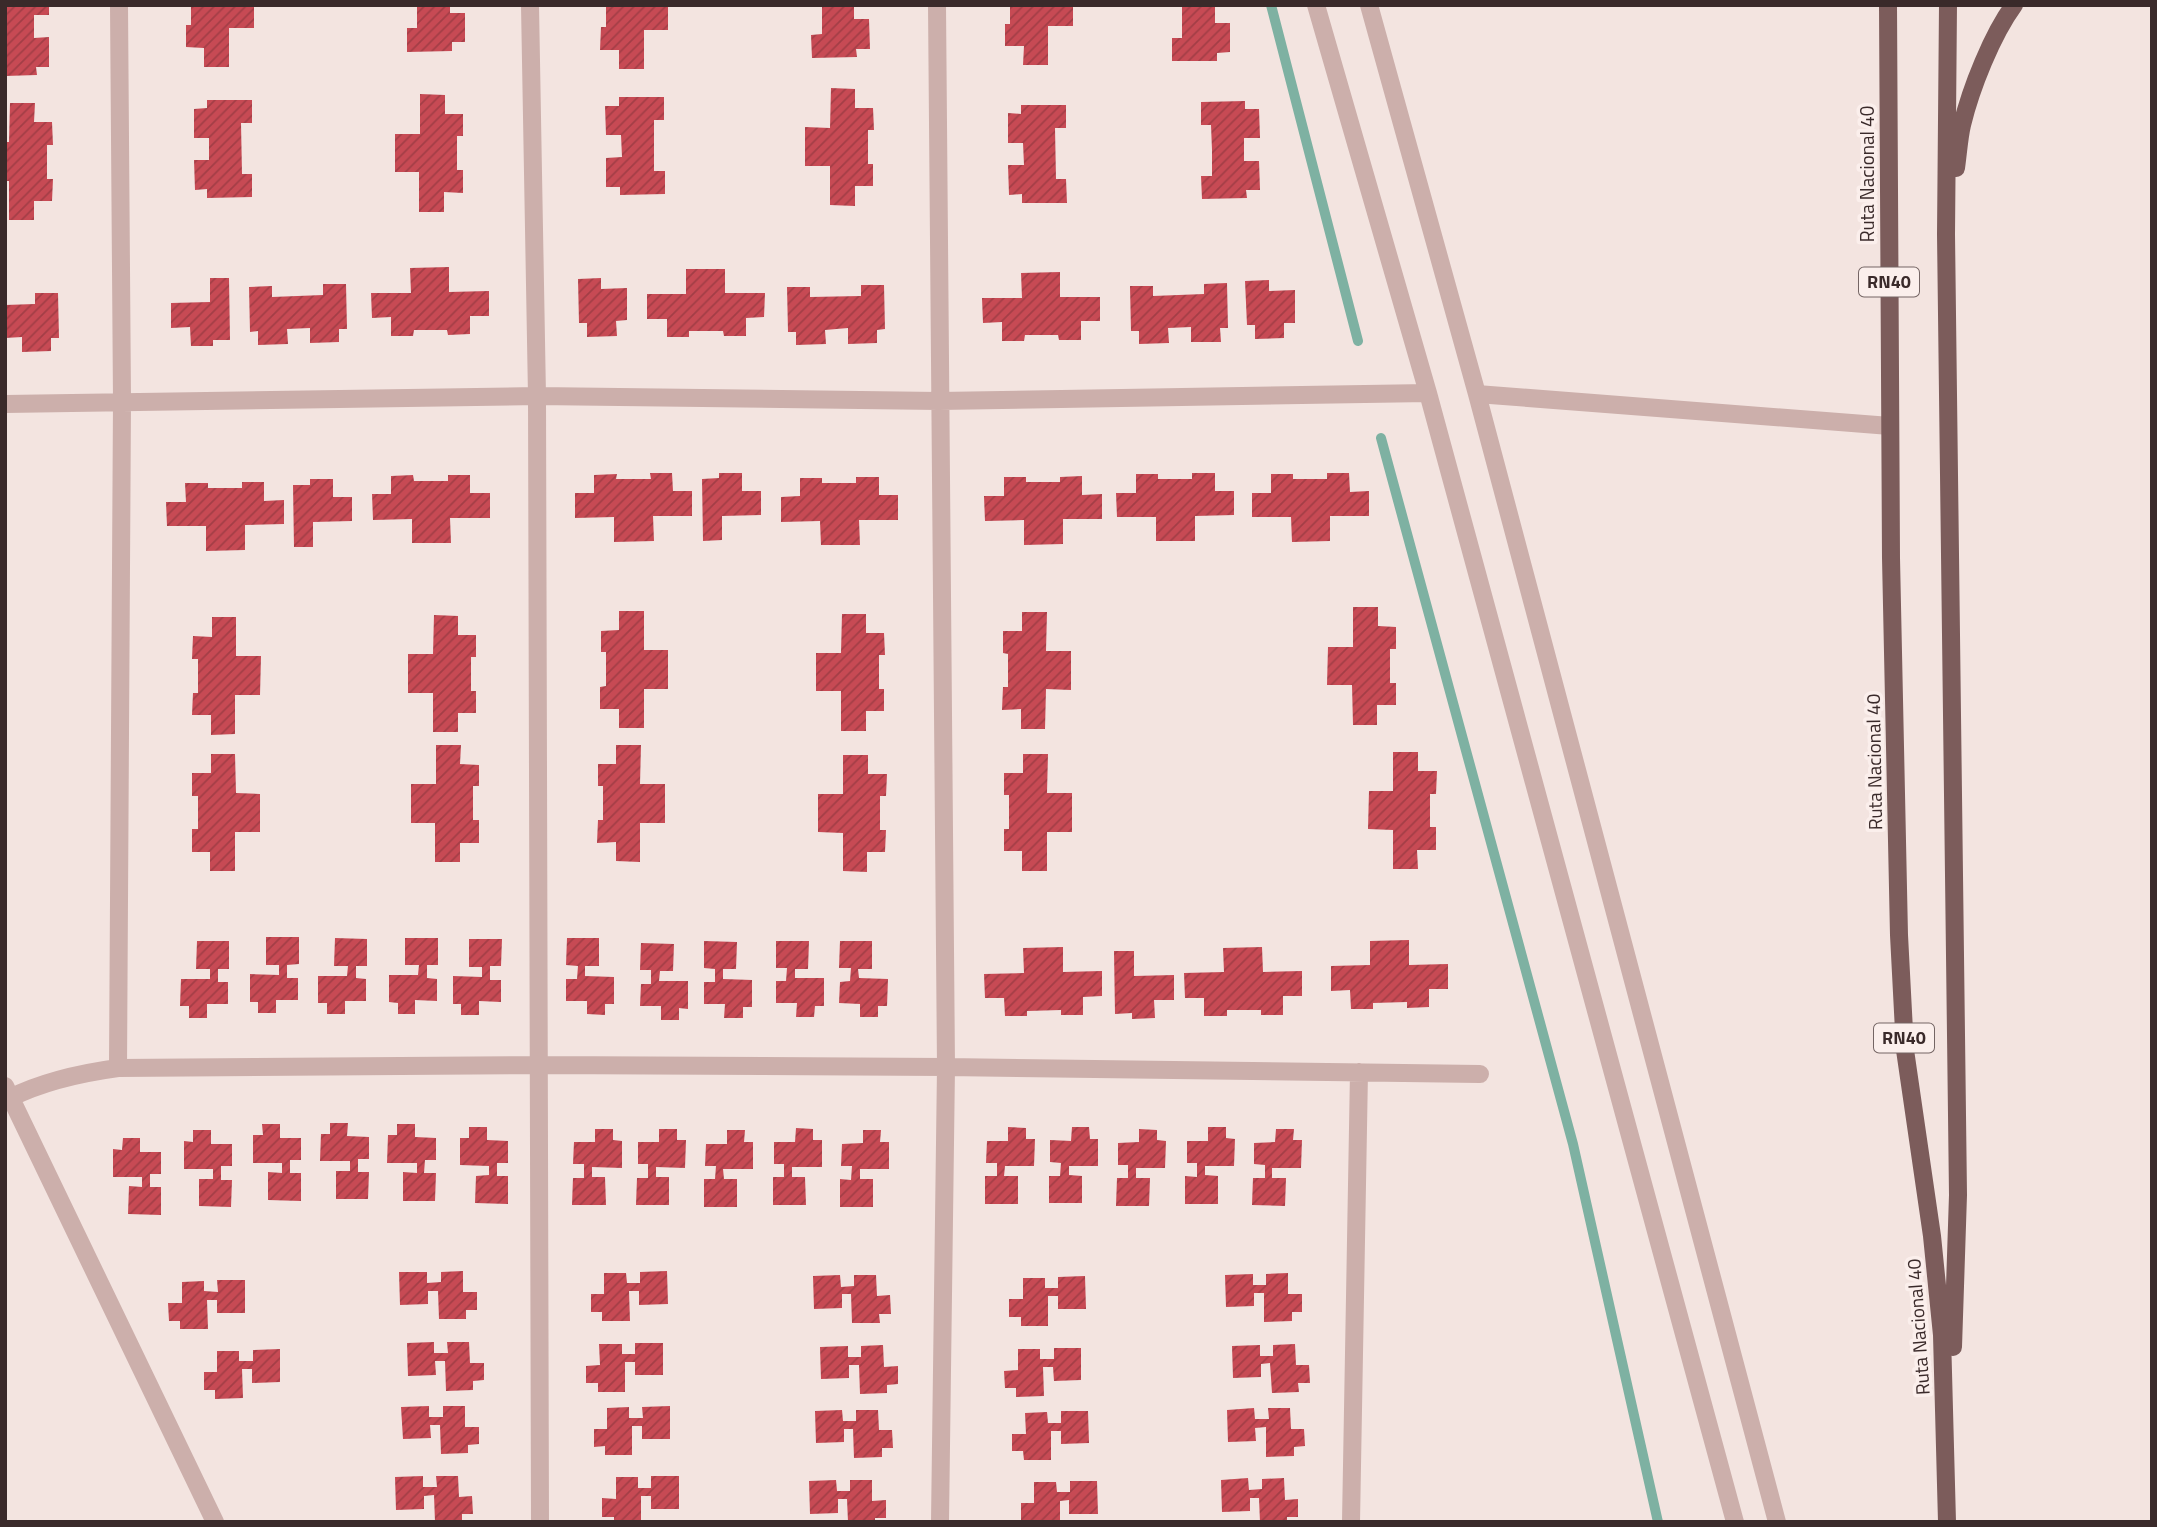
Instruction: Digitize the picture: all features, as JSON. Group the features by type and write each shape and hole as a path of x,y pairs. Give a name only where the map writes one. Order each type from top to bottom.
{"main road":[{"name":"Ruta Nacional 40","path":"1888,5 1890,426 1899,935 1905,1050 1932,1236 1942,1335 1947,1518"},
{"name":"Ruta Nacional 40","path":"1947,1518 1958,1195 1946,234 1948,5"},
{"path":"1946,234 1962,125 1982,68 2004,19 2014,5"}],"street":[{"path":"118,1068 122,401 119,5"},
{"path":"530,5 537,396 540,1522"},
{"path":"937,5 946,1067 940,1522"},
{"path":"1316,5 1428,393 1735,1522"},
{"path":"1369,5 1477,394 1777,1522"},
{"path":"5,404 537,396 939,401 1428,393"},
{"path":"1477,394 1890,426"},
{"path":"215,1522 8,1092 81,1073 118,1068 537,1065 1480,1074"},
{"path":"1351,1522 1359,1072"}],"building":[{"path":"5,5 49,5 49,15 34,15 34,38 49,37 49,67 36,67 37,75 5,76"},
{"path":"191,5 254,5 254,28 229,28 229,67 204,67 204,48 186,47 186,25 191,25"},
{"path":"417,5 450,5 450,13 465,13 465,42 452,42 452,51 407,52 407,28 417,28"},
{"path":"606,5 668,5 668,30 644,30 644,69 619,69 619,50 600,50 601,27 606,27"},
{"path":"822,5 854,5 854,19 869,19 870,49 856,49 857,57 812,58 811,35 822,34"},
{"path":"1010,5 1073,5 1073,26 1048,26 1048,65 1023,65 1024,46 1005,46 1005,24 1010,24"},
{"path":"1182,5 1215,5 1215,23 1230,23 1230,52 1217,53 1217,61 1172,61 1172,38 1182,38"},
{"path":"831,88 855,89 855,108 873,108 874,130 868,130 868,164 873,164 873,186 855,186 855,206 830,205 830,166 805,166 805,127 830,128"},
{"path":"420,94 445,95 445,114 463,114 463,136 457,136 457,170 463,170 463,193 444,192 444,212 419,212 419,172 395,172 395,134 420,134"},
{"path":"619,97 664,97 664,120 654,120 654,171 665,171 665,194 620,195 620,187 606,187 606,158 622,157 621,135 606,135 605,106 619,106"},
{"path":"207,100 252,100 252,123 241,123 242,174 252,174 252,197 207,198 207,189 195,190 194,160 209,160 209,138 194,138 194,109 207,108"},
{"path":"1245,101 1245,109 1259,109 1260,138 1244,138 1244,161 1259,161 1260,190 1246,190 1247,198 1202,199 1201,176 1212,176 1212,150 1211,125 1201,125 1201,102"},
{"path":"10,103 35,103 34,122 52,122 53,145 47,145 47,179 53,179 52,201 34,201 34,220 9,220 5,142 9,142"},
{"path":"1021,105 1066,105 1066,128 1055,128 1056,179 1066,179 1067,203 1022,203 1022,194 1009,195 1008,165 1024,165 1023,143 1008,143 1008,113 1021,114"},
{"path":"449,267 449,292 489,291 489,316 470,316 470,334 448,335 447,330 414,330 413,336 391,336 391,317 372,318 371,293 411,293 410,268"},
{"path":"686,269 725,269 725,293 765,293 764,317 746,318 746,336 724,336 723,331 689,331 689,337 667,337 667,319 647,319 647,294 686,294"},
{"path":"1060,272 1060,297 1100,297 1100,321 1081,321 1081,340 1059,340 1058,335 1025,335 1024,341 1002,341 1002,322 983,323 982,298 1022,298 1021,273"},
{"path":"210,278 229,278 230,340 213,340 213,346 191,346 190,327 171,328 171,303 210,302"},
{"path":"601,278 601,289 627,288 627,320 616,321 617,336 587,337 587,323 579,323 578,279"},
{"path":"1269,280 1269,291 1295,290 1295,323 1284,323 1284,338 1255,339 1255,325 1247,325 1245,281"},
{"path":"1227,283 1228,328 1220,328 1221,342 1191,342 1191,327 1168,328 1169,343 1139,344 1139,331 1131,331 1130,286 1153,286 1153,296 1204,294 1204,284"},
{"path":"323,284 346,284 347,329 339,329 339,342 310,343 310,328 287,329 288,344 258,345 258,331 250,332 249,287 272,286 272,297 323,295"},
{"path":"861,285 884,285 885,329 877,330 877,343 848,344 848,328 825,330 826,344 796,345 796,332 788,332 787,287 810,287 810,297 861,296"},
{"path":"35,293 58,293 59,338 51,338 51,351 22,352 22,337 5,338 5,305 35,304"},
{"path":"650,473 672,473 673,491 692,491 692,516 653,516 654,541 614,542 614,517 575,518 575,493 594,493 594,475 617,474 616,479 651,479"},
{"path":"719,473 742,473 742,491 761,491 761,515 722,516 722,540 703,541 702,479 719,478"},
{"path":"1192,473 1215,473 1215,491 1234,491 1234,515 1195,516 1195,541 1156,541 1156,517 1117,517 1116,493 1136,493 1136,474 1158,474 1158,479 1192,479"},
{"path":"1327,473 1349,473 1350,492 1369,491 1369,516 1330,516 1330,541 1292,542 1291,517 1252,517 1252,493 1271,493 1271,474 1293,474 1293,479 1327,479"},
{"path":"413,475 414,481 448,481 448,475 470,475 470,493 490,493 490,518 450,518 451,543 412,543 412,519 373,520 372,494 391,494 391,476"},
{"path":"1082,476 1082,495 1102,494 1102,519 1063,519 1063,544 1024,545 1024,520 985,521 984,496 1004,496 1004,477 1026,477 1026,482 1060,482 1060,477"},
{"path":"856,477 879,477 879,495 898,495 898,520 859,520 860,545 821,545 820,521 781,522 781,497 800,496 800,478 822,478 822,483 856,483"},
{"path":"310,479 333,479 333,497 352,497 352,521 313,522 313,547 294,547 293,485 310,485"},
{"path":"242,482 264,482 264,501 284,500 284,524 245,525 245,550 206,551 206,526 167,526 166,502 186,502 185,483 208,483 208,488 242,488"},
{"path":"1353,607 1378,607 1378,626 1396,627 1396,649 1390,649 1390,683 1396,683 1396,705 1377,705 1377,725 1353,725 1352,685 1327,685 1328,647 1353,647"},
{"path":"619,611 644,611 644,650 668,650 668,689 644,689 644,728 619,728 619,709 600,709 600,687 606,686 606,652 601,652 601,631 619,630"},
{"path":"1022,612 1047,612 1046,651 1071,651 1071,690 1046,689 1045,729 1021,729 1021,709 1002,710 1003,687 1008,687 1008,654 1003,653 1003,631 1022,631"},
{"path":"842,614 866,614 866,633 884,633 885,655 879,655 879,689 884,689 884,711 866,711 866,731 841,731 841,691 816,691 816,653 841,653"},
{"path":"434,615 458,616 458,635 476,635 476,657 471,657 471,691 476,691 476,713 458,713 458,732 433,732 433,693 408,693 408,654 433,654"},
{"path":"212,617 236,617 236,656 261,656 260,695 235,695 235,734 211,735 211,715 192,715 193,693 198,693 198,659 192,659 193,636 212,637"},
{"path":"436,745 461,745 460,764 479,765 479,786 473,786 473,820 479,820 479,843 460,843 460,862 435,862 435,823 411,823 411,784 436,784"},
{"path":"616,745 641,745 640,784 665,784 665,823 640,823 640,862 616,861 616,842 597,843 598,820 603,820 603,786 598,786 598,764 616,764"},
{"path":"1393,752 1418,752 1418,771 1437,771 1436,794 1430,794 1430,827 1436,827 1436,850 1417,850 1418,869 1393,869 1393,830 1368,829 1369,791 1393,791"},
{"path":"211,754 235,754 236,793 260,794 260,832 235,832 235,871 210,871 210,852 192,852 192,829 198,829 198,796 192,796 192,773 211,773"},
{"path":"1023,754 1048,754 1047,793 1072,793 1072,832 1047,832 1047,871 1022,871 1022,851 1004,851 1004,829 1009,829 1009,795 1004,795 1004,773 1023,773"},
{"path":"843,755 868,755 868,774 887,774 886,796 880,796 880,830 886,830 885,852 867,852 867,872 843,871 843,833 818,832 818,794 843,794"},
{"path":"266,937 299,937 299,964 287,965 287,978 298,978 298,1000 276,1000 276,1013 258,1013 258,1002 250,1002 250,974 279,975 279,965 266,965"},
{"path":"335,938 367,939 367,966 356,966 356,978 366,979 366,1001 345,1001 345,1014 327,1014 327,1003 318,1003 318,976 347,976 348,966 334,966"},
{"path":"405,938 438,938 438,965 427,965 427,978 437,979 437,1001 415,1000 415,1014 398,1014 398,1003 389,1002 389,975 418,975 419,965 405,965"},
{"path":"567,938 599,938 599,966 585,966 585,976 614,977 614,1004 605,1004 605,1015 587,1014 587,1001 566,1001 566,979 577,979 578,966 566,965"},
{"path":"469,939 502,939 501,966 490,966 490,980 501,980 501,1002 479,1001 479,1015 461,1015 461,1004 453,1004 453,976 482,977 482,967 469,967"},
{"path":"1409,940 1409,965 1448,964 1448,989 1429,989 1429,1007 1407,1008 1407,1002 1373,1003 1373,1009 1351,1009 1350,990 1331,991 1331,966 1370,965 1370,941"},
{"path":"197,941 229,941 229,969 218,969 218,982 228,982 228,1004 207,1004 207,1018 189,1018 189,1006 180,1006 181,979 210,979 210,969 196,969"},
{"path":"704,941 737,942 736,969 723,969 723,979 752,980 752,1007 743,1007 743,1018 724,1018 725,1004 704,1004 704,982 715,982 715,969 704,968"},
{"path":"776,941 809,941 808,969 795,969 795,978 824,978 824,1006 815,1006 814,1017 796,1017 797,1003 776,1003 776,981 786,981 787,968 776,968"},
{"path":"840,941 872,941 872,969 858,969 859,978 888,979 887,1006 878,1006 878,1017 860,1017 860,1004 839,1003 840,982 850,981 851,968 839,968"},
{"path":"641,943 674,944 673,971 660,971 659,981 688,981 688,1009 679,1008 679,1020 661,1020 661,1006 640,1006 641,984 651,984 651,970 640,970"},
{"path":"1063,947 1063,972 1102,971 1102,996 1083,997 1083,1015 1061,1015 1061,1010 1027,1011 1027,1016 1005,1016 1004,998 985,998 984,974 1024,973 1023,948"},
{"path":"1262,947 1263,972 1302,971 1302,996 1283,996 1283,1015 1261,1015 1261,1010 1227,1010 1227,1016 1204,1016 1204,998 1185,998 1184,973 1224,972 1223,948"},
{"path":"1114,951 1134,951 1134,976 1174,975 1174,1000 1154,1000 1155,1018 1132,1019 1132,1013 1115,1014"},
{"path":"330,1123 348,1123 347,1136 369,1137 369,1159 358,1159 358,1172 369,1172 368,1199 336,1199 336,1171 350,1171 350,1161 320,1161 321,1134 330,1134"},
{"path":"262,1124 280,1124 280,1138 301,1138 301,1160 290,1160 290,1173 301,1173 301,1201 268,1200 268,1172 282,1173 282,1163 253,1163 253,1135 263,1135"},
{"path":"397,1124 415,1124 415,1137 436,1138 436,1160 425,1160 424,1173 436,1173 435,1201 403,1201 403,1172 417,1173 417,1163 387,1163 388,1135 397,1135"},
{"path":"469,1127 487,1127 487,1140 508,1141 508,1163 497,1163 497,1176 508,1176 508,1204 475,1203 476,1176 489,1175 489,1166 460,1165 460,1138 469,1138"},
{"path":"1008,1127 1026,1128 1026,1139 1035,1139 1034,1166 1005,1166 1004,1176 1018,1176 1018,1204 985,1204 985,1176 997,1176 997,1163 986,1163 987,1141 1008,1141"},
{"path":"1072,1127 1089,1127 1090,1139 1098,1139 1098,1166 1069,1166 1069,1175 1082,1176 1082,1203 1049,1203 1049,1176 1060,1176 1061,1163 1050,1162 1050,1140 1071,1141"},
{"path":"1208,1127 1226,1127 1226,1138 1235,1139 1234,1166 1205,1166 1205,1175 1218,1176 1218,1204 1185,1204 1185,1176 1197,1177 1197,1163 1187,1163 1187,1141 1208,1141"},
{"path":"796,1128 813,1129 813,1140 822,1140 822,1167 792,1167 792,1177 805,1177 806,1205 773,1205 773,1177 784,1177 784,1164 774,1164 774,1142 795,1142"},
{"path":"595,1129 613,1129 613,1140 622,1141 622,1168 592,1167 592,1177 605,1177 606,1205 572,1205 573,1178 584,1178 584,1164 573,1164 574,1142 595,1142"},
{"path":"659,1129 677,1129 677,1140 686,1140 685,1168 656,1167 656,1177 669,1177 669,1205 636,1205 637,1178 648,1178 648,1164 638,1164 638,1142 659,1142"},
{"path":"1139,1129 1157,1130 1157,1140 1166,1141 1165,1168 1136,1168 1136,1178 1150,1178 1149,1206 1116,1206 1117,1178 1128,1178 1128,1165 1118,1165 1118,1143 1139,1142"},
{"path":"1276,1129 1294,1129 1293,1140 1302,1140 1301,1168 1272,1168 1272,1178 1286,1178 1285,1206 1252,1205 1253,1178 1265,1178 1265,1165 1254,1164 1254,1143 1275,1142"},
{"path":"193,1130 211,1130 211,1144 232,1144 232,1166 221,1166 221,1180 232,1180 231,1207 199,1206 199,1179 213,1179 213,1169 184,1169 184,1141 193,1142"},
{"path":"727,1130 745,1130 744,1142 753,1142 753,1169 723,1169 724,1179 737,1179 737,1207 704,1207 704,1179 715,1179 716,1166 705,1166 706,1144 727,1144"},
{"path":"863,1130 881,1130 880,1142 889,1142 889,1169 860,1169 860,1179 873,1179 873,1207 840,1207 840,1179 851,1180 852,1166 841,1166 842,1144 863,1143"},
{"path":"123,1138 140,1138 140,1152 161,1152 161,1174 150,1174 150,1187 161,1187 161,1215 128,1214 129,1186 142,1187 142,1177 113,1177 113,1149 122,1150"},
{"path":"463,1271 463,1292 477,1292 477,1310 466,1310 466,1319 439,1319 438,1291 428,1291 428,1304 400,1305 399,1272 427,1272 427,1283 441,1282 441,1272"},
{"path":"667,1271 668,1304 639,1305 639,1291 629,1291 630,1321 602,1321 602,1312 591,1312 591,1294 604,1294 604,1273 626,1273 627,1283 640,1283 640,1272"},
{"path":"1288,1273 1288,1294 1302,1294 1302,1312 1292,1312 1292,1321 1264,1322 1264,1293 1254,1293 1254,1306 1226,1307 1225,1275 1253,1274 1253,1285 1266,1285 1266,1274"},
{"path":"840,1275 841,1287 854,1286 854,1275 876,1275 877,1296 890,1295 891,1314 879,1314 880,1323 852,1323 851,1294 842,1294 842,1308 814,1309 813,1276"},
{"path":"1085,1276 1086,1309 1058,1309 1058,1296 1048,1296 1048,1326 1021,1326 1021,1317 1009,1317 1009,1299 1023,1299 1023,1278 1045,1278 1045,1288 1058,1288 1058,1277"},
{"path":"217,1280 245,1280 245,1313 217,1313 217,1300 207,1300 208,1329 180,1329 180,1321 169,1321 168,1303 182,1303 182,1282 204,1281 204,1291 218,1292"},
{"path":"434,1342 434,1353 448,1353 447,1342 469,1342 470,1363 484,1363 484,1380 473,1381 473,1390 446,1391 445,1361 435,1361 436,1375 408,1376 407,1343"},
{"path":"635,1343 663,1343 663,1375 635,1375 635,1362 625,1362 625,1392 598,1392 598,1383 586,1383 586,1366 600,1365 599,1344 622,1344 622,1354 635,1354"},
{"path":"1295,1344 1296,1365 1309,1365 1310,1383 1298,1383 1299,1392 1272,1393 1270,1363 1261,1364 1261,1377 1233,1378 1232,1346 1260,1345 1260,1356 1273,1356 1273,1345"},
{"path":"883,1345 884,1367 898,1366 898,1384 887,1385 887,1393 860,1394 859,1365 849,1365 849,1378 821,1379 820,1347 848,1346 848,1357 861,1357 861,1346"},
{"path":"1054,1348 1081,1348 1081,1380 1054,1381 1053,1367 1043,1367 1044,1396 1016,1397 1016,1388 1005,1388 1004,1371 1018,1370 1018,1349 1040,1349 1040,1359 1054,1359"},
{"path":"280,1349 280,1382 252,1383 252,1369 242,1369 243,1398 215,1399 215,1390 204,1390 204,1372 217,1372 217,1351 239,1351 239,1361 253,1361 253,1350"},
{"path":"429,1406 429,1417 443,1417 443,1406 465,1406 465,1427 479,1427 479,1444 468,1445 468,1453 441,1454 440,1425 430,1425 431,1438 403,1439 401,1407"},
{"path":"670,1406 670,1439 642,1439 642,1426 632,1426 632,1455 605,1455 605,1446 594,1447 594,1429 607,1429 607,1408 629,1407 629,1418 643,1418 642,1407"},
{"path":"1254,1408 1255,1419 1269,1419 1268,1408 1290,1408 1291,1429 1304,1429 1305,1446 1294,1447 1294,1456 1266,1457 1266,1427 1255,1428 1256,1441 1228,1442 1227,1410"},
{"path":"842,1410 843,1421 856,1421 856,1410 878,1410 879,1430 892,1430 893,1448 882,1448 882,1457 854,1458 853,1429 844,1429 844,1442 816,1443 815,1411"},
{"path":"1061,1411 1088,1411 1089,1443 1061,1444 1061,1431 1051,1431 1051,1460 1024,1460 1023,1451 1012,1451 1012,1434 1026,1434 1025,1413 1047,1412 1048,1423 1061,1423"},
{"path":"423,1476 423,1487 437,1487 436,1476 458,1476 459,1497 472,1496 473,1514 462,1514 462,1522 435,1522 434,1495 424,1496 424,1509 396,1510 395,1477"},
{"path":"651,1476 679,1476 679,1509 651,1509 651,1496 641,1496 641,1522 614,1522 614,1517 602,1517 602,1498 616,1499 616,1477 638,1477 638,1488 651,1488"},
{"path":"1248,1478 1249,1490 1262,1489 1262,1479 1284,1478 1285,1500 1298,1499 1298,1517 1287,1517 1287,1522 1260,1522 1259,1498 1250,1498 1250,1511 1222,1512 1221,1480"},
{"path":"836,1480 837,1491 850,1491 850,1480 872,1480 872,1501 886,1500 886,1518 875,1518 875,1522 848,1522 847,1499 838,1499 838,1513 810,1514 809,1481"},
{"path":"1070,1481 1097,1481 1098,1514 1069,1514 1069,1500 1060,1501 1060,1522 1021,1521 1021,1503 1034,1503 1034,1482 1056,1482 1057,1492 1070,1492"}],"waterway":[{"path":"1271,5 1358,341"},
{"path":"1381,438 1573,1144 1658,1522"}]}
